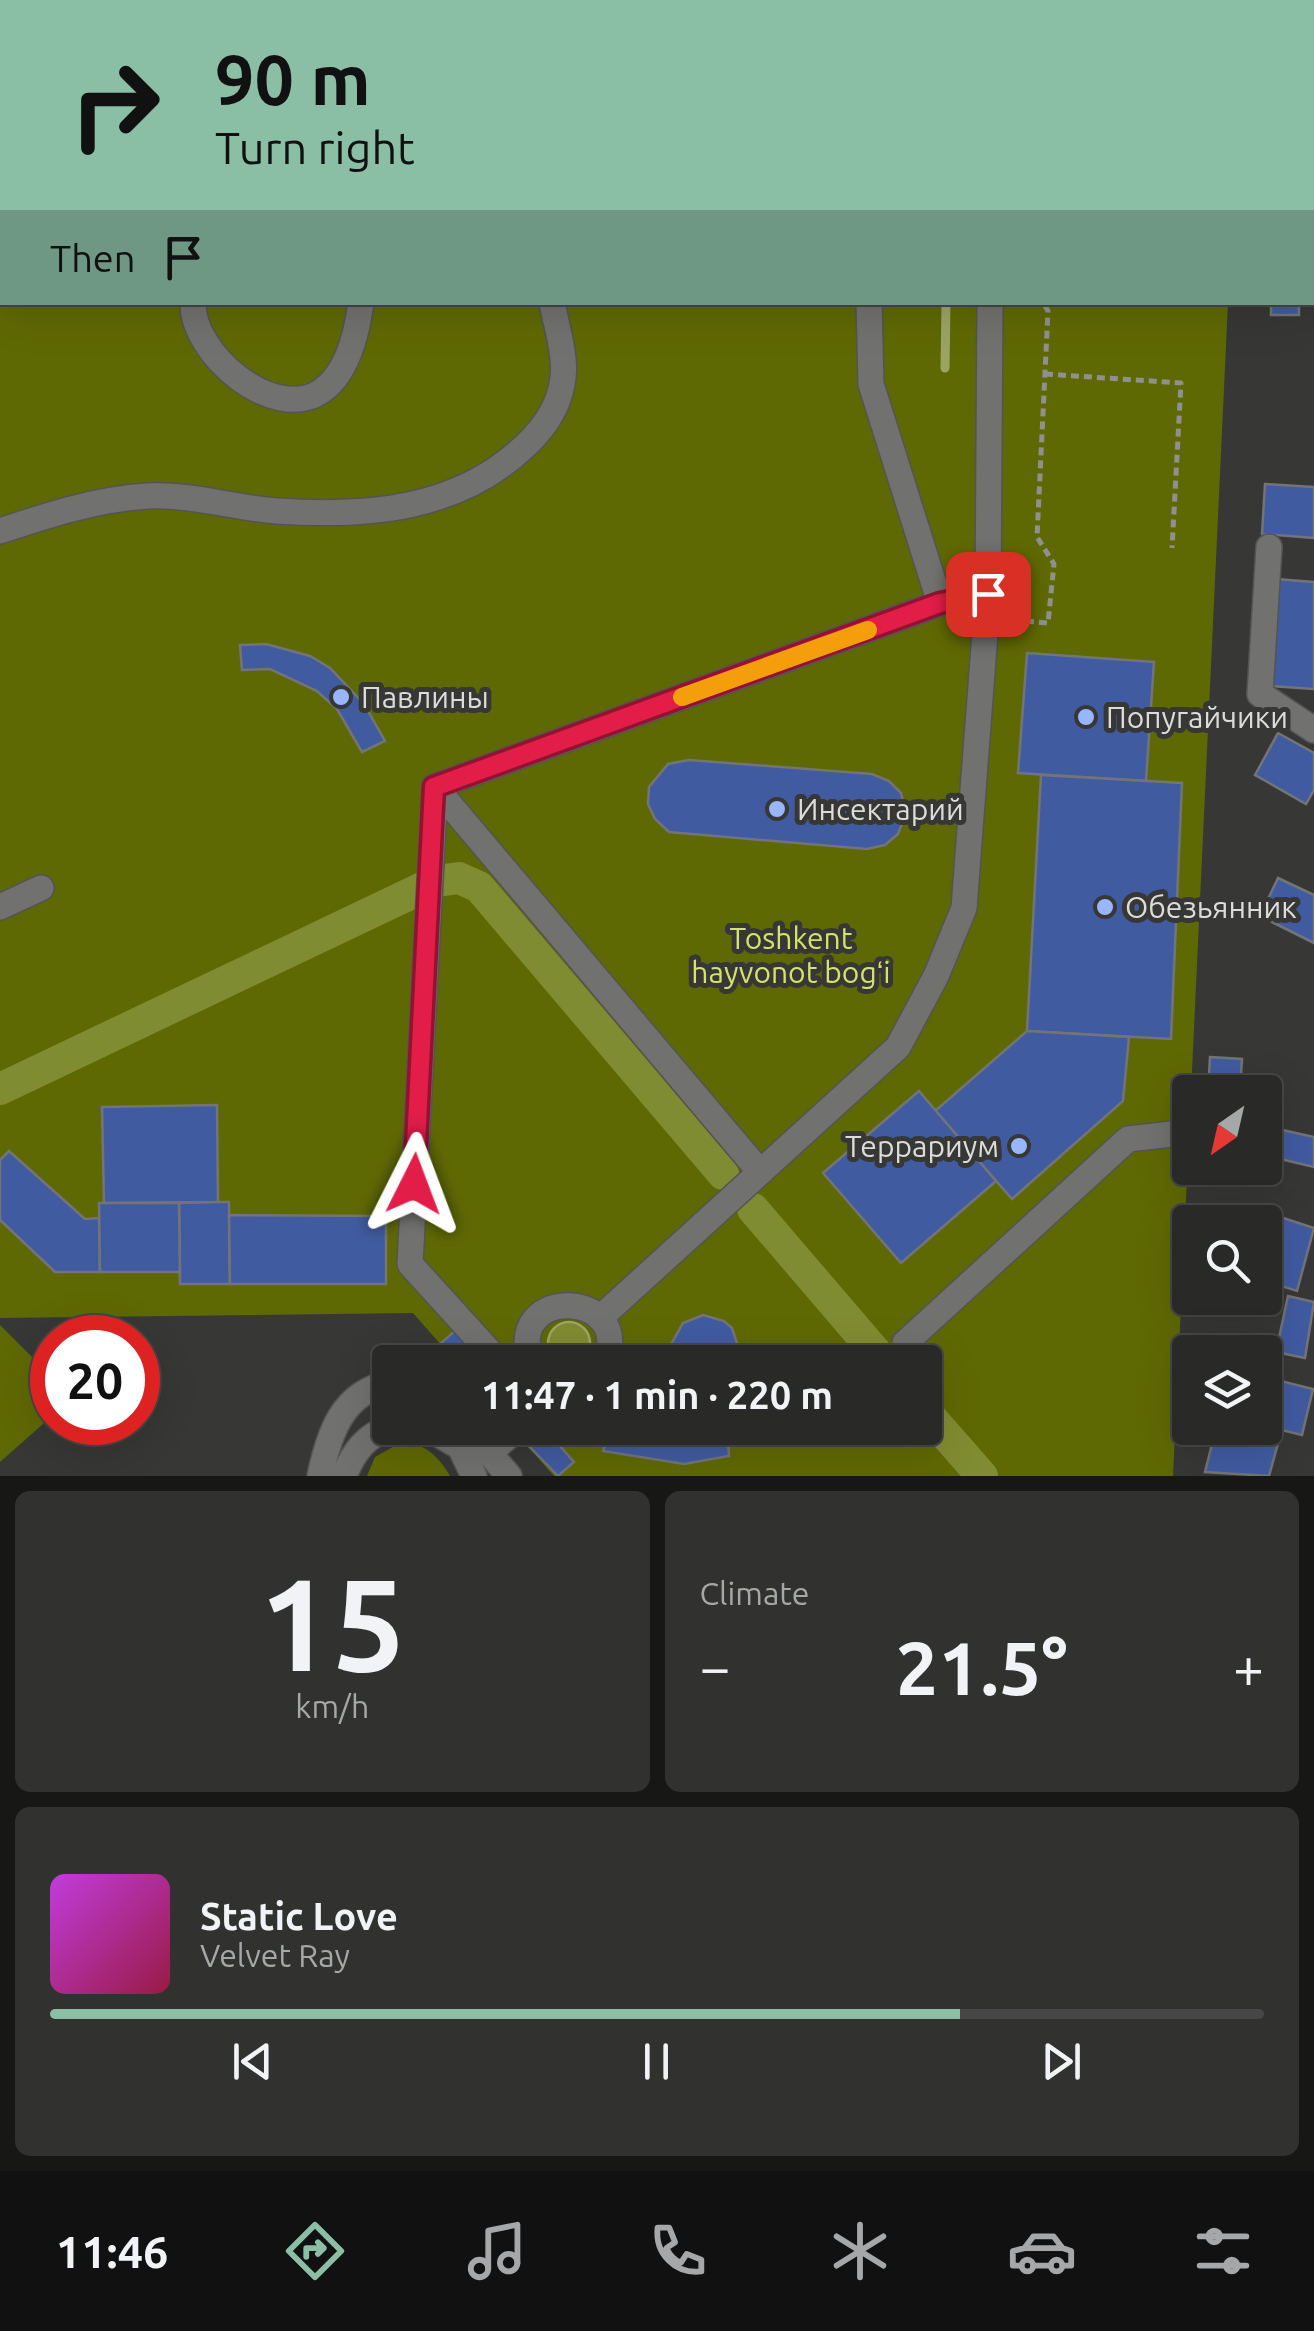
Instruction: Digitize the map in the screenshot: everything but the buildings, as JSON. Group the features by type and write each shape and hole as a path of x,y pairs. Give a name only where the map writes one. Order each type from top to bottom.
{"street":[{"path":"194,305 203,342 226,370 270,394 304,398 318,393 342,368 358,326 361,305"},
{"path":"0,532 122,498 192,496 275,511 386,511 431,501 479,482 535,436 560,394 564,373 553,305"},
{"path":"869,305 871,384 940,603"},
{"path":"600,1318 898,1047 964,908 987,606 990,305"},
{"path":"1269,547 1260,694 1314,730"},
{"path":"434,787 940,603 987,606"},
{"path":"434,787 760,1172"},
{"path":"434,787 410,1264 484,1345"},
{"path":"0,906 41,888"},
{"path":"905,1343 1128,1139 1172,1134"},
{"path":"530,1345 532,1326 550,1308 577,1304 600,1318 610,1345"},
{"path":"320,1476 334,1422 356,1398 372,1391"},
{"path":"344,1476 352,1456 372,1438"},
{"path":"465,1445 474,1476"},
{"path":"476,1445 489,1453 509,1476"},
{"path":"489,1453 498,1445"}],"path":[{"path":"987,606 1048,623 1054,564 1037,537 1048,311 1045,305"},
{"path":"1045,374 1182,383 1172,548"}],"green space":[{"name":"Toshkent hayvonot bogʻi","path":"0,305 1228,305 1192,1075 1172,1075 1172,1185 1187,1185 1186,1205 1172,1205 1172,1315 1181,1315 1180,1335 1172,1335 1173,1476 554,1476 527,1445 942,1445 942,1345 441,1345 413,1313 0,1318"},
{"path":"0,1325 30,1355 30,1435 0,1462"},
{"path":"397,1445 418,1445 430,1452 450,1476 367,1476 375,1457"}],"shaded area":[{"path":"569,1322 584,1328 590,1345 548,1343 554,1328"}],"waterway":[{"path":"945,368 946,305"},
{"path":"0,1089 437,881 459,878 479,887 723,1174"},
{"path":"753,1209 869,1345"},
{"path":"942,1430 982,1476"}],"slow traffic":[{"path":"682,697 868,630"}],"place":[{"name":"Павлины","path":"341,697"},
{"name":"Попугайчики","path":"1086,717"},
{"name":"Инсектарий","path":"777,809"},
{"name":"Обезьянник","path":"1105,907"},
{"name":"Террариум","path":"1019,1146"}],"route":[{"path":"414,1184 434,787 940,603 988,594"}]}
